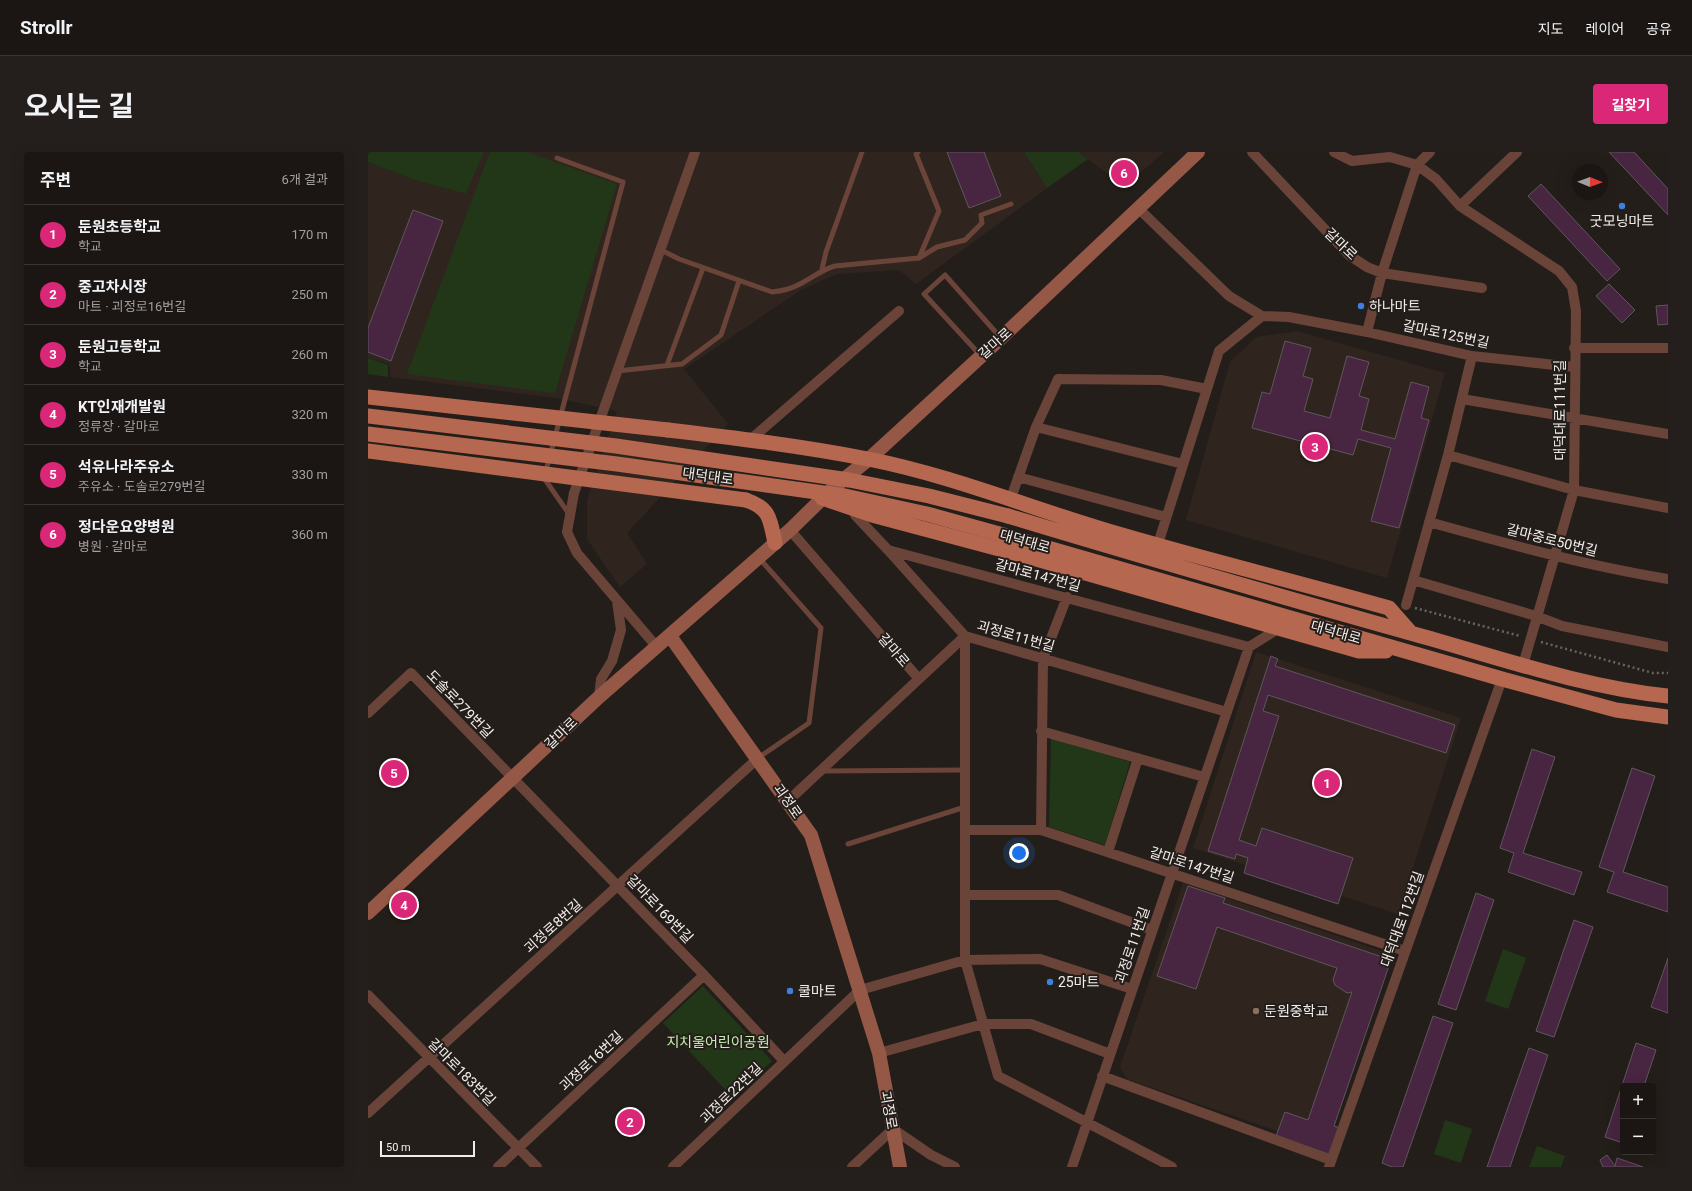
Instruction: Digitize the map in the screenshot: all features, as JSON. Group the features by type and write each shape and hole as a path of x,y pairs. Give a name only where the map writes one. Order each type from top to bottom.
{"main road":[{"name":"갈마로","path":"368,913 599,697 790,530 822,498 869,459 1001,338 1198,152"},
{"path":"368,397 750,440 869,459 1010,498 1121,535 1306,584 1389,608 1411,633"},
{"name":"대덕대로","path":"368,416 616,446 849,480 929,496 1008,516 1523,665 1564,676 1642,693 1668,696"},
{"name":"대덕대로","path":"368,434 617,464 845,496 927,514 1003,535 1502,679 1616,710 1668,717"},
{"path":"368,451 746,500 759,504 768,514 775,542"},
{"path":"822,498 872,515 1022,555 1359,651 1404,651"},
{"path":"1254,588 1306,584"},
{"name":"괴정로","path":"670,636 811,835 879,1053 900,1167"}],"street":[{"path":"656,646 577,554 567,532 569,514 574,493 616,371 695,152"},
{"name":"갈마로","path":"1252,152 1349,255 1367,267 1382,273 1482,288"},
{"path":"1334,152 1352,161 1390,158 1417,165"},
{"path":"1367,332 1382,273 1417,165 1430,152"},
{"path":"1460,206 1517,152"},
{"name":"대덕대로111번길","path":"1417,165 1436,179 1460,206 1559,271 1572,287 1576,311 1574,348 1574,490 1536,616 1523,665"},
{"name":"갈마로125번길","path":"1138,208 1229,296 1262,316 1289,317 1367,332 1472,356 1574,367"},
{"path":"750,440 899,311"},
{"path":"1158,544 1219,350 1262,316"},
{"path":"1574,348 1668,348"},
{"path":"1406,605 1448,455 1472,356"},
{"path":"1010,498 1036,427 1058,379 1161,380 1207,388"},
{"path":"1462,399 1668,434"},
{"path":"1036,427 1183,464"},
{"path":"1448,455 1574,490 1668,508"},
{"path":"1018,477 1166,517"},
{"path":"854,515 888,550 965,636 965,960 998,1076 1172,1167"},
{"name":"갈마중로50번길","path":"1429,522 1555,556 1624,572 1668,579"},
{"name":"갈마로","path":"790,530 920,679"},
{"name":"갈마로147번길","path":"888,550 1249,647"},
{"path":"1413,580 1536,616 1562,626 1668,647"},
{"path":"1041,830 1043,659 1067,597"},
{"path":"599,697 601,679 612,661 621,630 617,601"},
{"path":"1249,647 1278,629"},
{"name":"괴정로11번길","path":"788,802 965,636 1227,712"},
{"name":"괴정로11번길","path":"1072,1167 1249,647"},
{"name":"도솔로279번길","path":"368,713 411,673 513,779"},
{"name":"대덕대로112번길","path":"1330,1164 1502,679"},
{"path":"1041,731 1204,777"},
{"path":"1108,852 1138,758"},
{"name":"괴정로8번길","path":"368,1113 757,759"},
{"name":"갈마로169번길","path":"513,779 704,975 784,1061"},
{"name":"갈마로147번길","path":"965,830 1041,830 1405,951"},
{"path":"965,895 1058,895 1152,930"},
{"path":"860,990 965,960 1040,959 1132,989"},
{"name":"괴정로16번길","path":"498,1167 704,975"},
{"name":"괴정로22번길","path":"673,1167 860,990"},
{"name":"갈마로183번길","path":"368,995 428,1058 537,1167"},
{"path":"879,1053 983,1024 1031,1024 1110,1054"},
{"path":"1102,1076 1330,1164"},
{"path":"852,1167 893,1129 932,1155 956,1167"}],"lane":[{"path":"822,269 826,252 862,152"},
{"path":"918,152 916,154 939,211 918,258"},
{"path":"558,158 623,182 544,478 569,514"},
{"path":"660,250 703,268 772,292 786,290 800,284 822,269 834,266 918,258 937,247 965,240 982,223 981,215 1010,204"},
{"path":"667,365 703,268"},
{"path":"981,356 924,294 945,275 1001,338"},
{"path":"616,371 682,364 721,335 739,281"},
{"path":"757,759 809,722 821,628 758,557"},
{"path":"820,771 965,770"},
{"path":"848,844 965,807"}],"shaded area":[{"path":"484,152 1024,152 1047,188 916,284 899,270 837,274 801,290 684,369 728,424 627,533 647,564 620,587 587,539 587,500 617,411 556,398 391,377 389,364 368,358 368,162 412,179 466,194"},
{"path":"1078,152 1164,152 1125,186"},
{"path":"1297,331 1445,373 1387,578 1186,520 1230,362 1256,337"},
{"path":"1256,652 1461,718 1398,914 1193,848"},
{"name":"둔원중학교","path":"1183,883 1392,955 1326,1148 1127,1079 1120,1067"}],"green space":[{"path":"368,152 484,152 466,194 412,179 368,162"},
{"path":"490,152 527,152 617,184 555,393 407,374"},
{"path":"1024,152 1078,152 1088,159 1047,188"},
{"path":"368,358 388,365 388,377 368,374"},
{"path":"1051,738 1130,762 1105,845 1049,827"},
{"path":"1503,949 1526,958 1508,1009 1485,1001"},
{"name":"지치울어린이공원","path":"703,986 772,1061 733,1098 663,1023"},
{"path":"1445,1120 1472,1129 1461,1163 1434,1154"},
{"path":"1537,1146 1565,1156 1561,1167 1529,1167"}],"building":[{"path":"947,152 984,152 1001,196 969,208"},
{"path":"1609,152 1634,152 1668,189 1668,215"},
{"path":"1541,184 1620,269 1607,281 1528,196"},
{"path":"413,210 443,221 391,361 368,352 368,328"},
{"path":"1609,284 1635,310 1622,323 1596,296"},
{"path":"1668,305 1668,324 1658,325 1656,306"},
{"path":"1285,341 1311,348 1303,376 1313,379 1304,411 1330,418 1347,356 1369,362 1359,396 1369,399 1361,430 1395,439 1411,382 1429,387 1421,418 1429,420 1399,528 1371,521 1391,448 1358,439 1353,455 1252,428 1262,392 1270,394"},
{"path":"1271,656 1278,659 1275,666 1455,725 1446,753 1268,695 1263,711 1279,716 1239,840 1256,846 1262,828 1353,858 1338,904 1244,873 1248,858 1236,854 1235,859 1208,851"},
{"path":"1532,749 1555,757 1523,853 1582,872 1574,895 1508,872 1514,853 1500,848"},
{"path":"1632,768 1655,776 1623,872 1668,887 1668,912 1607,892 1614,872 1599,867"},
{"path":"1188,886 1225,898 1223,903 1391,960 1334,1126 1340,1128 1331,1155 1276,1136 1285,1112 1308,1120 1352,992 1347,993 1335,985 1333,980 1337,968 1217,927 1196,989 1157,976"},
{"path":"1476,893 1494,900 1456,1010 1438,1004"},
{"path":"1574,920 1593,927 1554,1037 1536,1031"},
{"path":"1668,958 1668,1013 1651,1007"},
{"path":"1433,1016 1453,1023 1403,1167 1392,1167 1382,1163"},
{"path":"1636,1043 1656,1050 1645,1083 1623,1083"},
{"path":"1529,1048 1548,1055 1510,1167 1487,1167"},
{"path":"1620,1092 1620,1142 1605,1137"},
{"path":"1607,1155 1615,1166 1617,1158 1643,1167 1603,1167 1600,1160"}],"place":[{"name":"정다운요양병원","path":"1124,173"},
{"name":"굿모닝마트","path":"1622,206"},
{"name":"하나마트","path":"1361,306"},
{"name":"둔원고등학교","path":"1315,447"},
{"name":"석유나라주유소","path":"394,773"},
{"name":"둔원초등학교","path":"1327,783"},
{"name":"KT인재개발원","path":"404,905"},
{"name":"25마트","path":"1050,982"},
{"name":"쿨마트","path":"790,991"},
{"name":"둔원중학교","path":"1256,1011"},
{"name":"중고차시장","path":"630,1122"}]}
